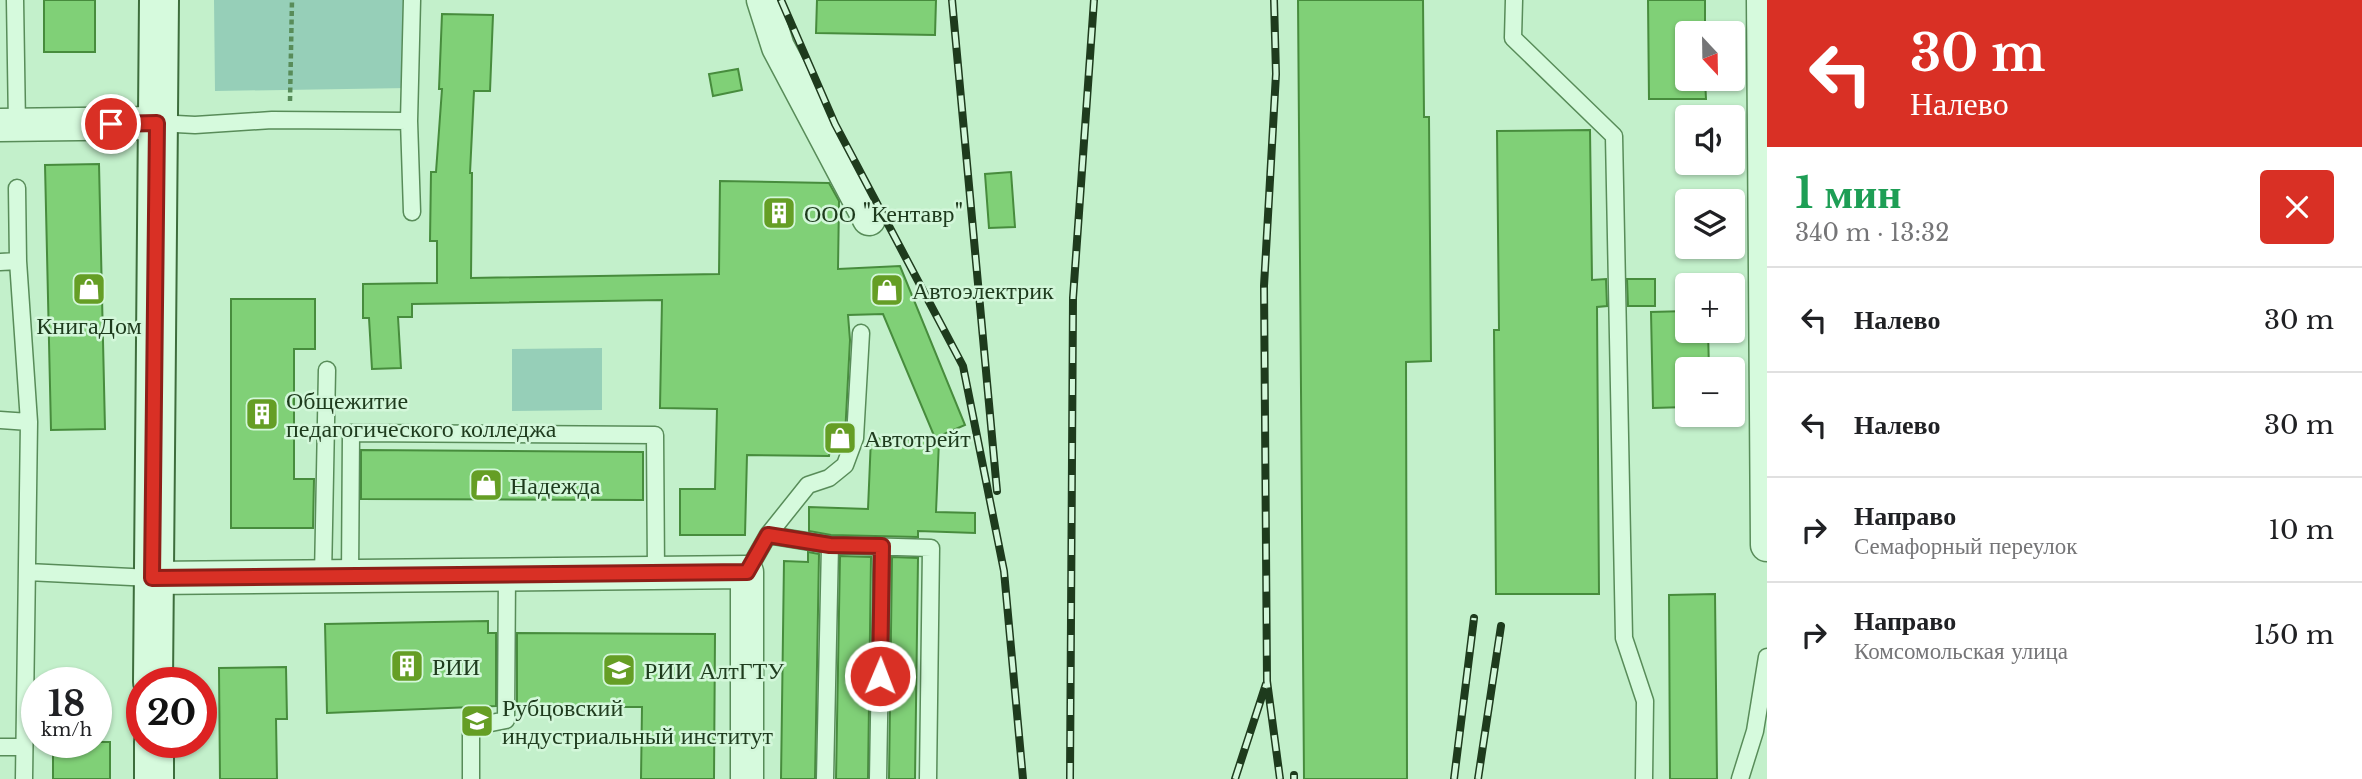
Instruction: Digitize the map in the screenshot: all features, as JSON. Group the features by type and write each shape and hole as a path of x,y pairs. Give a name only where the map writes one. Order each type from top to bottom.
{"main road":[{"path":"153,667 159,0"},
{"path":"154,758 154,779"}],"street":[{"path":"763,0 778,47 869,219"},
{"path":"1763,0 1767,545"},
{"path":"8,125 157,123"},
{"path":"152,578 747,572 747,779"}],"lane":[{"path":"8,125 15,0"},
{"path":"412,0 409,121 412,212"},
{"path":"1514,0 1513,38 1614,136 1623,638 1645,701 1644,779"},
{"path":"157,123 195,125 290,120 409,121"},
{"path":"18,188 18,261 29,422 25,667"},
{"path":"0,262 18,261"},
{"path":"747,572 768,535 808,485 829,478 845,465 855,438 861,333"},
{"path":"327,370 337,578"},
{"path":"0,421 29,422"},
{"path":"337,578 351,433 655,435 656,572"},
{"path":"768,535 830,545 931,548 928,779"},
{"path":"825,779 830,545"},
{"path":"878,779 882,546"},
{"path":"27,572 152,578"},
{"path":"471,779 471,727 506,720 507,573"},
{"path":"1740,779 1761,731 1767,657"},
{"path":"0,747 21,747"},
{"path":"23,779 24,758"}],"path":[{"path":"290,120 292,0"}],"green space":[{"path":"214,0 407,0 408,88 215,91"},
{"path":"602,348 602,410 512,411 512,349"}],"building":[{"path":"44,0 95,0 95,52 44,52"},
{"path":"817,0 936,0 935,35 816,33"},
{"path":"1298,0 1423,0 1424,117 1429,117 1431,361 1406,362 1407,779 1304,779"},
{"path":"1648,0 1705,0 1705,21 1675,21 1675,91 1706,91 1706,99 1649,99"},
{"path":"442,14 493,15 490,91 474,91 470,173 471,278 719,274 720,181 829,183 839,201 838,269 900,266 965,425 935,438 883,314 848,315 850,340 845,436 839,450 830,449 829,456 747,455 745,535 680,535 680,489 715,489 717,409 660,408 662,300 412,304 412,317 398,317 401,368 372,369 369,318 363,318 363,284 437,283 437,241 430,241 431,172 436,172 442,89 439,89"},
{"path":"738,69 742,90 713,96 709,74"},
{"path":"1590,130 1592,280 1606,279 1607,306 1597,307 1599,594 1496,594 1494,330 1499,330 1497,131"},
{"path":"99,164 105,429 51,430 45,165"},
{"path":"1011,172 1015,227 989,228 985,174"},
{"path":"1627,279 1655,279 1655,306 1628,306"},
{"name":"Общежитие педагогического колледжа","path":"231,299 315,299 315,349 294,349 294,479 314,479 313,528 231,528"},
{"path":"1675,311 1675,343 1708,343 1709,357 1675,357 1675,407 1653,408 1651,312"},
{"path":"871,438 939,441 936,512 975,513 975,533 918,531 918,537 831,535 809,531 809,507 868,509"},
{"path":"361,450 643,452 643,500 361,499"},
{"path":"808,552 819,554 815,779 781,779 784,561 808,562"},
{"path":"840,556 871,557 868,779 836,779"},
{"path":"892,557 918,558 915,779 889,779"},
{"path":"1715,594 1717,779 1670,779 1669,595"},
{"name":"РИИ","path":"488,621 488,633 496,633 496,706 327,713 325,624"},
{"name":"РИИ АлтГТУ","path":"517,633 715,634 714,779 641,779 642,707 517,707"},
{"path":"286,667 287,719 276,719 277,779 220,779 219,668"},
{"path":"53,758 110,758 110,779 53,779"}],"railway":[{"path":"781,0 835,124 963,366 1004,571 1023,779"},
{"path":"952,0 997,491"},
{"path":"1070,779 1073,298 1094,0"},
{"path":"1274,0 1276,74 1264,286 1267,681 1280,779"},
{"path":"1454,779 1474,618"},
{"path":"1478,779 1501,626"},
{"path":"1235,779 1266,684"}],"place":[{"name":"ООО \"Кентавр\"","path":"779,213"},
{"name":"КнигаДом","path":"89,289"},
{"name":"Автоэлектрик","path":"887,290"},
{"name":"Общежитие педагогического колледжа","path":"262,414"},
{"name":"Автотрейт","path":"840,438"},
{"name":"Надежда","path":"486,485"},
{"name":"РИИ","path":"407,666"},
{"name":"РИИ АлтГТУ","path":"619,670"},
{"name":"Рубцовский индустриальный институт","path":"477,721"}],"route":[{"path":"111,124 157,123 152,578 747,572 768,535 830,545 882,546 880,676"}]}
